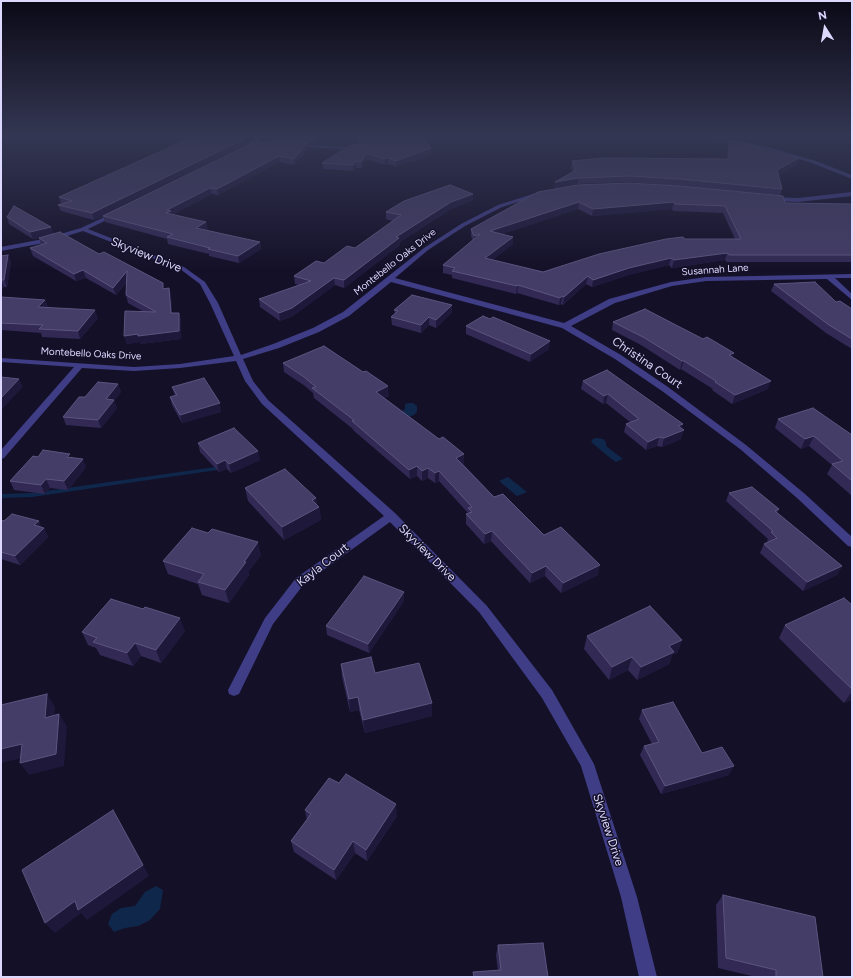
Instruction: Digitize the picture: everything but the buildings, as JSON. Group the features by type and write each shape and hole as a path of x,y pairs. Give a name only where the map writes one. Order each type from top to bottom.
{"street":[{"name":"Montebello Oaks Drive","path":"1,360 134,369 180,366 239,358 276,346 316,330 346,314 426,249 463,225 500,206 536,195 549,193"},
{"path":"767,198 798,200 852,194"},
{"path":"1,248 44,241 83,229 121,211"},
{"name":"Skyview Drive","path":"83,229 182,268 203,283 214,303 249,381 265,402 391,516 483,609 547,694 587,764 629,898 648,977"},
{"name":"Susannah Lane","path":"565,326 612,302 670,284 706,279 852,276"},
{"path":"829,277 852,298"},
{"name":"Christina Court","path":"388,279 565,326 618,357 659,385 725,434 801,496 852,543"},
{"path":"1,456 80,365"},
{"name":"Kayla Court","path":"234,690 269,621 300,581 391,516"}],"water":[{"path":"413,403 417,406 417,412 408,417 402,411 405,409 405,404"},
{"path":"596,438 603,439 606,442 606,446 623,459 616,462 609,457 591,442"},
{"path":"508,477 527,492 517,496 499,481"},
{"path":"156,886 163,890 160,909 150,920 138,926 125,928 114,932 108,924 112,914 121,908 135,906 145,892"}],"waterway":[{"path":"1,496 32,495 222,468"}]}
